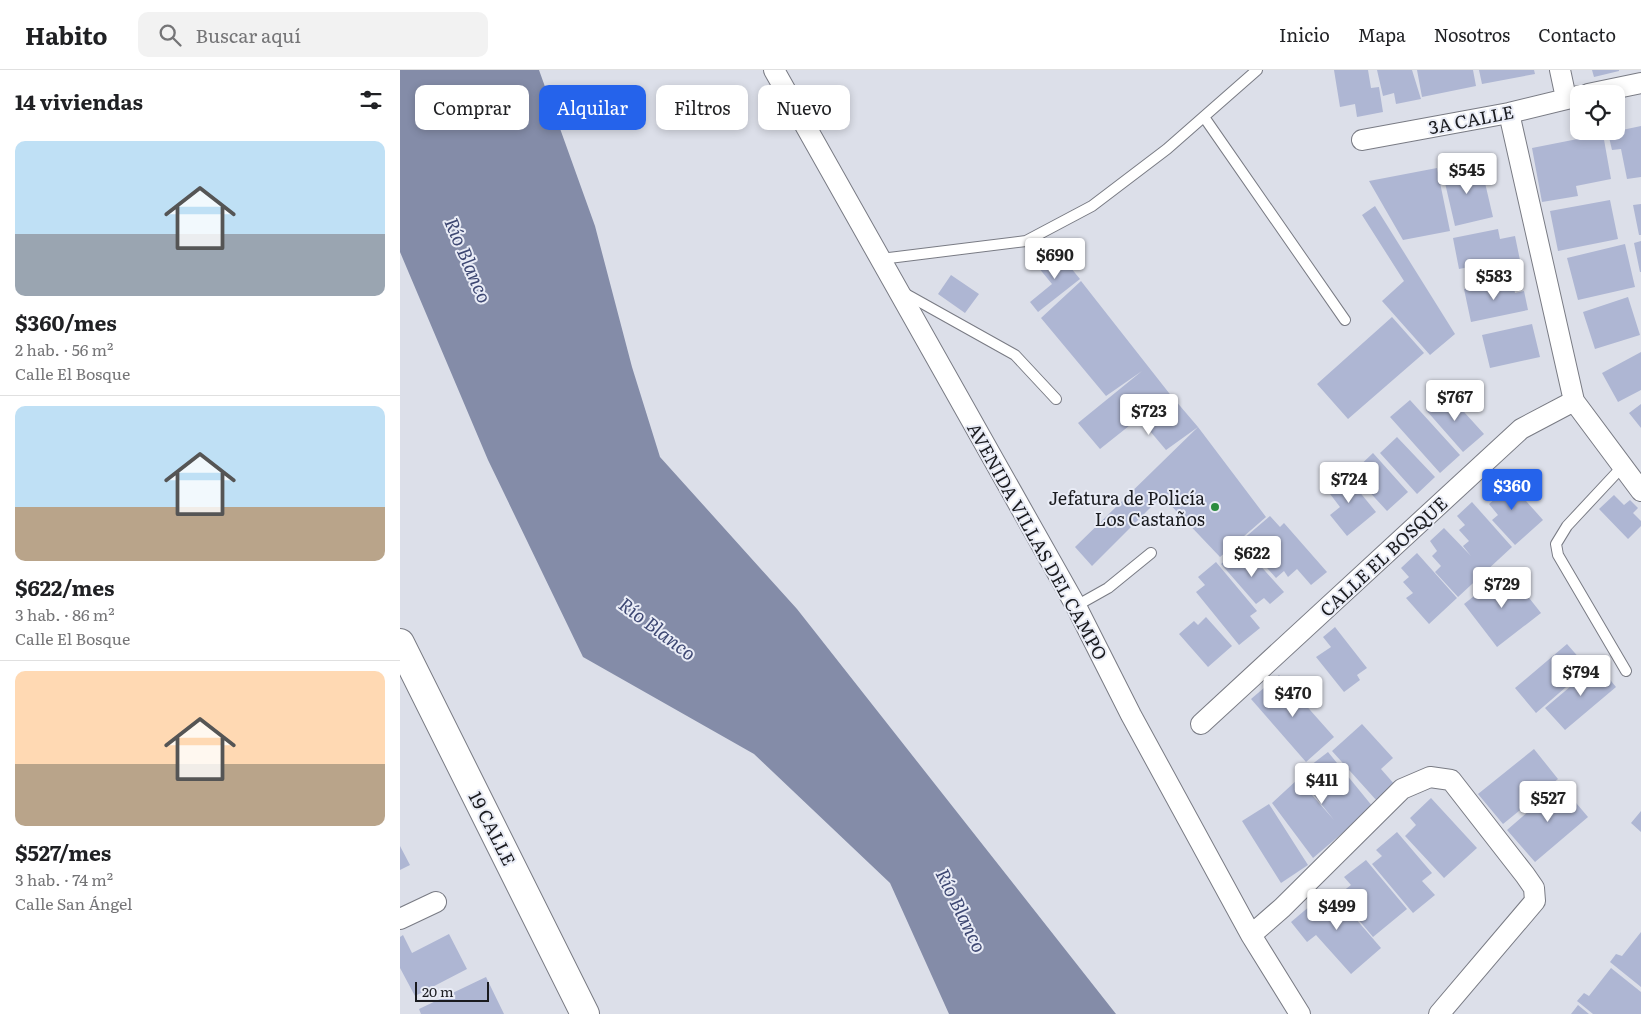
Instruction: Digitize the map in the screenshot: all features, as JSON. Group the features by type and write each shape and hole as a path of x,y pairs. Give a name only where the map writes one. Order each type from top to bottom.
{"main road":[{"name":"19 CALLE","path":"400,643 585,1014"}],"street":[{"name":"AVENIDA VILLAS DEL CAMPO","path":"774,70 1076,606 1131,716 1251,934 1300,1014"},
{"path":"1560,70 1570,92"},
{"path":"1625,86 1641,83"},
{"name":"3A CALLE","path":"1362,140 1509,112 1570,97"},
{"path":"1509,112 1574,401 1641,491"},
{"name":"CALLE EL BOSQUE","path":"1202,724 1521,429 1574,401"},
{"path":"1251,934 1282,908 1402,789 1430,777 1451,780 1525,875 1534,888 1535,901 1439,1014"},
{"path":"400,919 436,902"}],"lane":[{"path":"881,259 1026,241 1092,206 1167,149 1257,70"},
{"path":"1204,117 1345,320"},
{"path":"896,289 1015,355 1056,399"},
{"path":"1622,467 1566,526 1556,544 1558,555 1626,670"},
{"path":"1076,606 1108,588 1151,554"}],"water":[{"name":"Río Blanco","path":"400,70 539,70 544,85 539,85 539,130 561,130 595,226 632,367 660,457 797,609 1116,1014 949,1014 890,883 754,754 583,657 488,460 400,252"}],"building":[{"path":"1334,70 1368,70 1371,88 1379,87 1383,112 1357,117 1355,104 1340,107"},
{"path":"1377,70 1412,70 1421,99 1396,104 1394,93 1383,96"},
{"path":"1417,70 1473,70 1476,86 1422,97"},
{"path":"1479,70 1534,70 1535,74 1482,84"},
{"path":"1592,70 1619,70 1619,71 1594,77"},
{"path":"1641,126 1641,177 1627,179 1621,149 1612,150 1610,140 1625,140 1625,129"},
{"path":"1573,140 1604,140 1611,179 1576,186 1578,196 1542,202 1532,148"},
{"path":"1471,164 1473,172 1482,170 1493,217 1455,226 1442,170"},
{"path":"1437,168 1450,231 1403,240 1369,181"},
{"path":"1610,200 1618,239 1558,251 1550,211"},
{"path":"1641,204 1641,235 1639,235 1633,205"},
{"path":"1375,206 1455,334 1430,355 1382,301 1404,281 1362,215"},
{"path":"1498,229 1500,239 1515,236 1521,265 1496,270 1494,262 1459,269 1453,238"},
{"path":"1641,241 1641,272 1640,272 1634,243"},
{"path":"1625,244 1635,287 1578,300 1567,258"},
{"path":"1057,251 1080,279 1038,312 1030,302 1052,284 1038,267"},
{"path":"951,275 979,294 965,313 938,294"},
{"path":"1512,279 1515,293 1524,291 1528,310 1471,322 1464,289"},
{"path":"1081,281 1198,427 1166,450 1139,418 1100,449 1078,423 1142,371 1106,396 1041,318"},
{"path":"1628,297 1640,335 1595,349 1583,312"},
{"path":"1392,317 1424,353 1348,419 1317,384"},
{"path":"1532,324 1540,357 1490,368 1482,335"},
{"path":"1641,352 1641,390 1618,402 1602,373"},
{"path":"1446,392 1484,434 1463,452 1426,410"},
{"path":"1410,400 1460,455 1440,473 1390,417"},
{"path":"1641,404 1641,428 1629,413"},
{"name":"Jefatura de Policía Los Castaños","path":"1198,427 1266,517 1220,557 1162,496 1092,566 1075,547"},
{"path":"1397,437 1435,477 1417,494 1380,453"},
{"path":"1373,453 1408,492 1387,511 1352,473"},
{"path":"1340,468 1376,512 1347,536 1330,515 1340,507 1327,490 1335,483 1329,477"},
{"path":"1503,475 1543,520 1515,545 1492,520 1498,515 1489,504 1495,499 1486,490"},
{"path":"1614,495 1624,505 1630,500 1638,508 1633,513 1641,521 1641,526 1628,539 1599,509"},
{"path":"1472,502 1512,547 1458,597 1435,572 1441,566 1432,556 1437,551 1430,541 1444,528 1471,556 1463,546 1469,541 1459,530 1465,525 1457,516"},
{"path":"1270,516 1280,527 1284,523 1327,572 1311,585 1297,569 1288,577 1284,571 1276,578 1242,540"},
{"path":"1236,551 1243,559 1249,553 1284,592 1270,604 1264,598 1256,604 1221,564"},
{"path":"1417,553 1457,598 1429,624 1406,598 1413,593 1403,582 1409,577 1401,568"},
{"path":"1216,562 1257,611 1250,616 1260,628 1239,645 1196,592 1205,585 1198,577"},
{"path":"1507,570 1541,613 1497,647 1464,604"},
{"path":"1206,617 1232,646 1208,667 1179,634 1194,621 1198,625"},
{"path":"1335,627 1367,668 1357,675 1360,680 1344,692 1316,657 1331,647 1323,637"},
{"path":"1567,644 1588,668 1536,713 1515,688"},
{"path":"1597,664 1616,687 1565,730 1545,708"},
{"path":"1279,675 1334,737 1306,762 1251,699"},
{"path":"1362,724 1393,758 1381,769 1395,785 1377,801 1332,751"},
{"path":"1534,749 1558,779 1503,824 1478,794"},
{"path":"1328,752 1373,807 1313,858 1272,803 1298,779 1334,820 1298,775"},
{"path":"1560,784 1588,817 1535,862 1507,830"},
{"path":"1431,798 1477,848 1444,878 1405,836 1416,825 1410,818"},
{"path":"1269,804 1308,865 1281,883 1242,821"},
{"path":"1641,811 1641,832 1631,823"},
{"path":"1397,832 1432,873 1422,881 1435,895 1413,913 1372,864 1382,856 1376,850"},
{"path":"400,846 410,865 400,870"},
{"path":"1366,860 1407,909 1373,937 1338,895 1351,885 1344,877"},
{"path":"1330,889 1381,948 1351,974 1316,935 1307,942 1291,922"},
{"path":"1641,932 1641,987 1610,962 1616,954 1622,956"},
{"path":"449,934 467,969 415,996 400,968 400,937 403,935 412,953"},
{"path":"1611,968 1641,992 1641,1014 1593,1014 1577,1001 1584,993 1589,996"},
{"path":"486,977 504,1014 421,1014 419,1009"},
{"path":"1578,1005 1589,1014 1571,1014"}],"place":[{"name":"Jefatura de Policía Los Castaños","path":"1215,507"}]}
